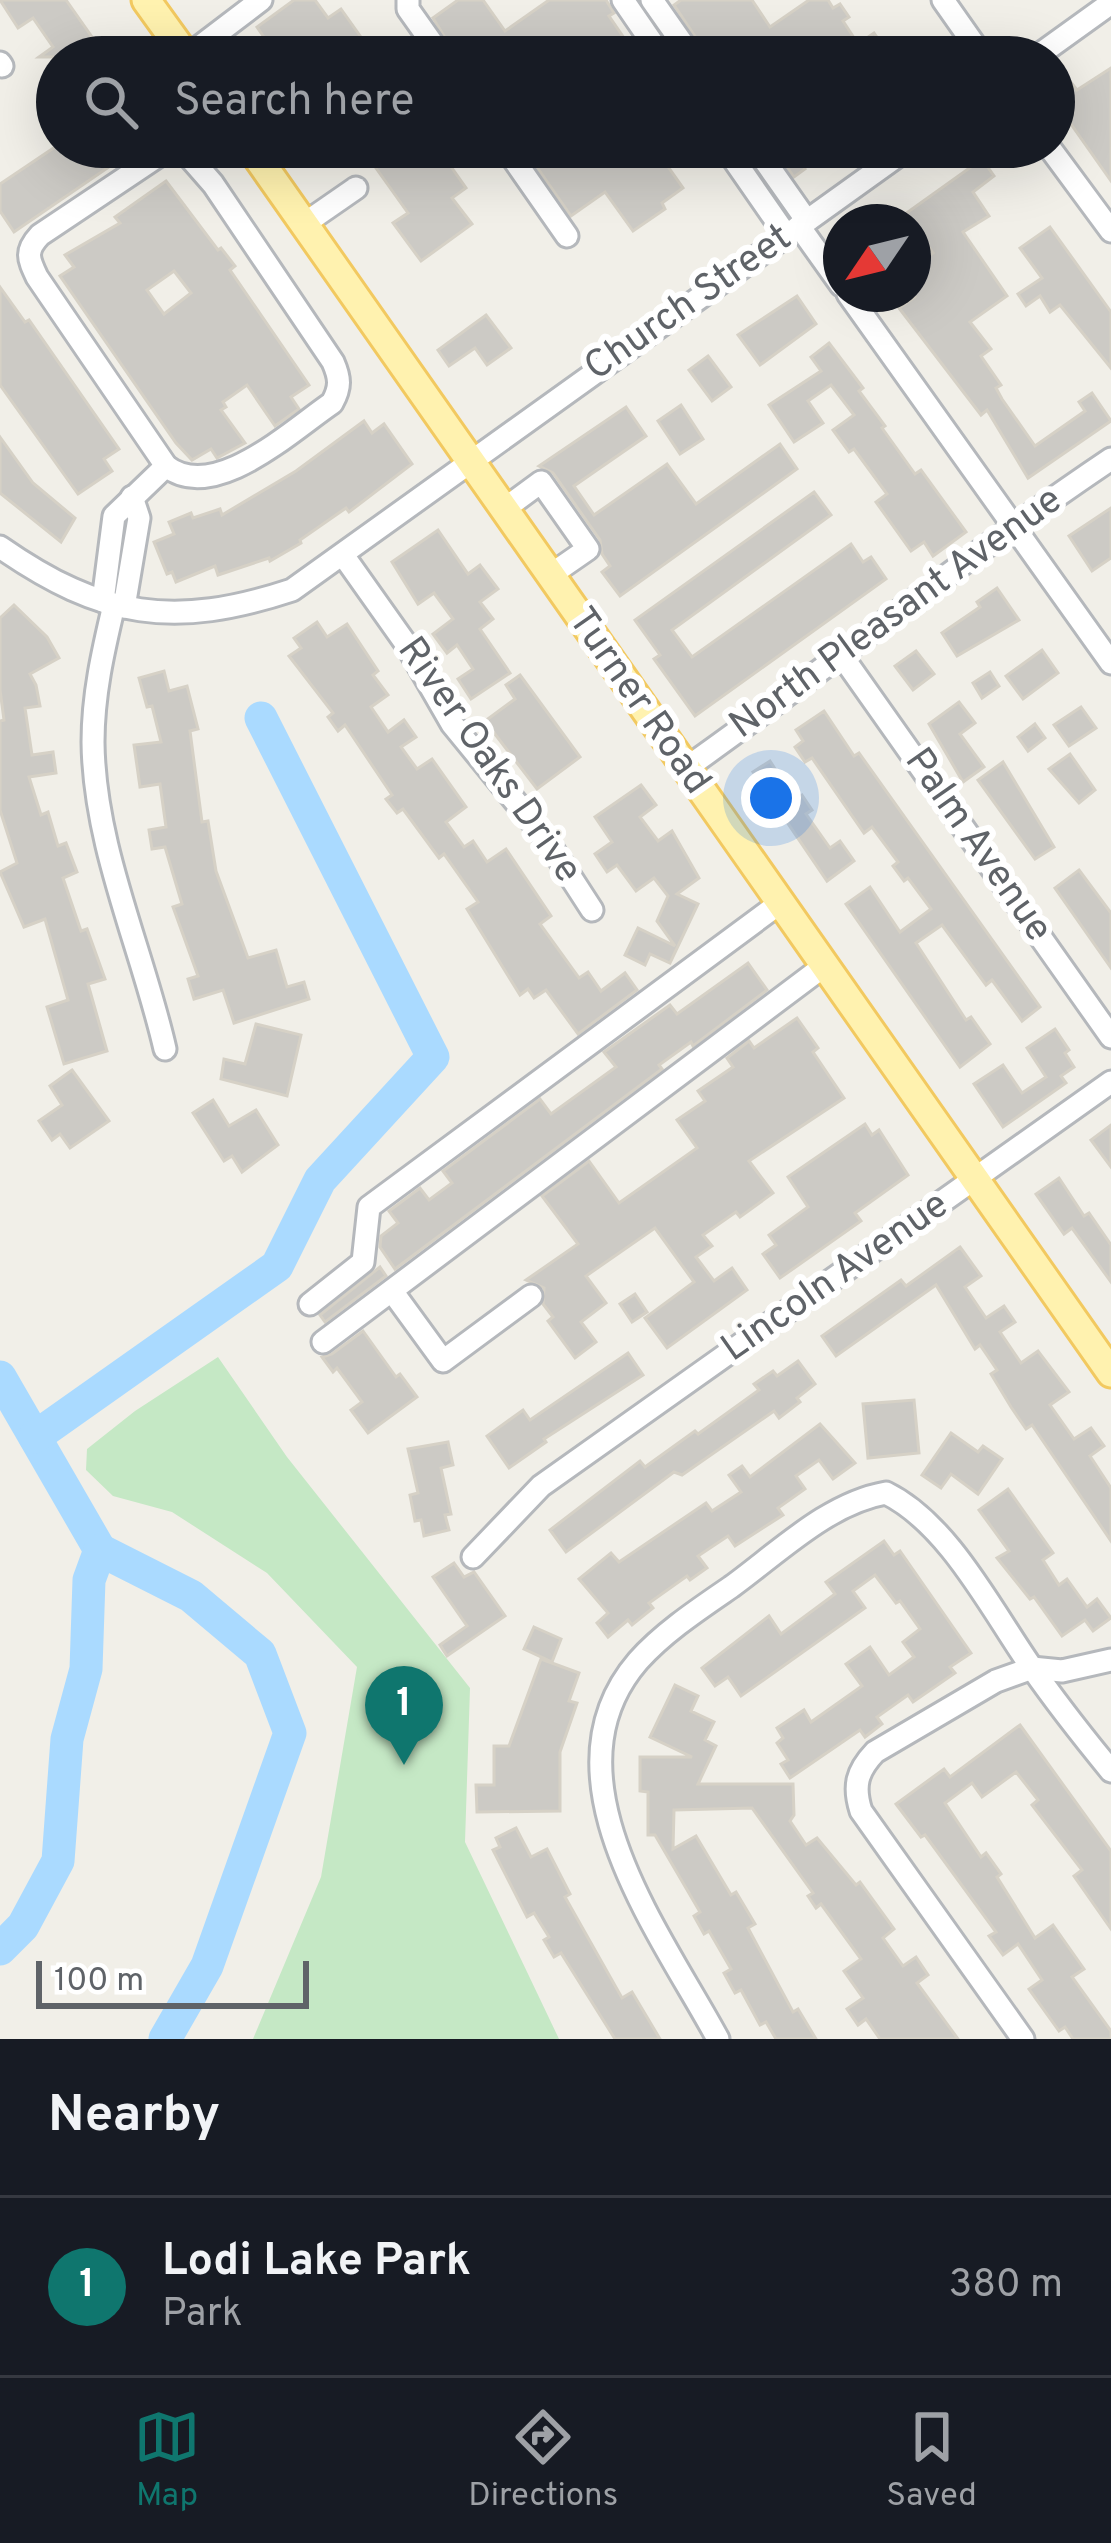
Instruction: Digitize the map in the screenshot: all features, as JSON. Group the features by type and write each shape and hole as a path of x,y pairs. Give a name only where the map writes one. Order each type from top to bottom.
{"main road":[{"path":"146,0 171,36"},
{"name":"Turner Road","path":"265,168 1111,1373"}],"street":[{"path":"214,36 261,0"},
{"path":"408,0 408,9 427,36"},
{"path":"623,0 648,36"},
{"path":"652,0 677,36"},
{"path":"943,0 968,36"},
{"path":"1065,36 1111,3"},
{"path":"140,168 40,235 30,245 28,257 166,466 190,477 211,477 234,470 332,403 339,391 333,362 197,168"},
{"path":"520,168 567,236"},
{"path":"743,168 823,261"},
{"path":"766,168 798,227"},
{"name":"Church Street","path":"0,548 33,570 114,604 169,613 238,608 292,590 881,168"},
{"path":"1065,168 1109,226"},
{"path":"304,224 356,188"},
{"path":"861,312 1111,663"},
{"name":"North Pleasant Avenue","path":"685,770 1012,525 1111,459"},
{"path":"165,1049 103,825 93,742 97,677 114,604 114,516 166,466"},
{"path":"502,510 541,482 588,549 549,576"},
{"name":"River Oaks Drive","path":"343,554 406,644 452,724 546,839 592,910"},
{"name":"Palm Avenue","path":"842,656 1111,1036"},
{"path":"310,1304 363,1262 369,1207 780,904"},
{"path":"323,1342 824,966"},
{"name":"Lincoln Avenue","path":"473,1556 518,1508 560,1473 1111,1082"},
{"path":"392,1291 442,1361 531,1296"},
{"path":"718,2039 624,1868 609,1830 600,1772 602,1750 624,1682 639,1660 682,1621 846,1504 886,1492 912,1505 942,1539 1111,1771"},
{"path":"1023,2039 861,1811 856,1782 874,1752 996,1681 1032,1668 1062,1671 1111,1660"}],"green space":[{"path":"218,1357 287,1457 470,1688 465,1842 559,2039 253,2039 321,1877 357,1667 267,1573 172,1512 113,1496 86,1470 87,1449"}],"building":[{"path":"0,0 66,0 91,36 45,36 33,18 18,28"},
{"path":"294,0 315,0 328,18 341,9 360,36 263,36 257,27"},
{"path":"458,0 483,0 505,31 549,0 606,0 614,13 609,16 623,36 444,36 433,18"},
{"path":"681,0 752,0 770,27 809,0 828,0 833,8 840,4 849,17 843,21 853,36 695,36 674,5"},
{"path":"1111,68 1111,181 1075,130 1077,90"},
{"path":"36,160 36,168 107,168 14,232 0,211 0,184"},
{"path":"376,168 452,168 466,188 452,198 472,224 421,261 393,223 408,213"},
{"path":"538,168 669,168 683,188 662,203 665,209 633,231 605,192 571,216"},
{"path":"969,168 988,168 994,176 973,192 989,216 963,232 1007,296 970,322 991,349 981,356 1001,385 996,388 1035,446 1085,411 1079,402 1092,393 1111,421 1028,478 987,410 981,415 902,312 931,312 931,204 919,204"},
{"path":"166,181 235,266 230,270 309,385 291,397 299,409 275,426 247,385 223,402 226,407 221,410 245,443 217,458 211,449 192,460 60,276 74,267 65,255 120,223 115,217","holes":["174,271 191,293 164,314 147,290"]},
{"path":"1050,227 1111,312 1111,368 1060,305 1050,312 1040,296 1026,306 1018,294 1042,278 1020,248"},
{"path":"0,287 25,322 29,320 119,449 104,459 112,471 78,494 0,385"},
{"path":"797,296 816,324 760,365 738,335"},
{"path":"486,315 511,348 487,365 475,348 449,366 438,350"},
{"path":"829,343 863,388 859,391 915,474 921,470 966,532 933,556 924,542 911,551 876,502 887,494 854,449 849,452 833,430 854,415 831,385 808,401 823,423 794,442 769,405 821,371 811,357"},
{"path":"708,356 731,387 712,401 689,370"},
{"path":"681,405 703,439 680,454 658,421"},
{"path":"626,407 646,436 574,486 594,515 667,464 696,504 780,444 797,469 620,596 602,572 610,566 600,540 553,473 539,466"},
{"path":"364,421 372,433 384,424 412,464 349,512 346,508 270,561 218,575 215,566 176,582 172,572 167,574 154,542 174,534 169,522 220,509 222,515 296,471"},
{"path":"0,437 33,483 75,518 61,542 0,493"},
{"path":"814,492 831,515 672,630 692,657 851,544 863,562 871,557 886,579 695,716 654,659 660,655 635,620"},
{"path":"1111,508 1111,558 1092,571 1069,536"},
{"path":"438,530 468,574 480,565 498,589 480,602 493,619 480,629 510,673 471,699 458,679 473,669 457,645 447,653 433,634 453,619 434,593 418,604 392,562"},
{"path":"997,588 1019,620 957,656 942,633 980,607 977,602"},
{"path":"14,605 47,637 59,658 30,674 40,706 25,708 32,755 53,752 56,773 29,777 41,815 48,812 58,846 66,843 77,872 63,878 81,931 87,929 105,979 88,984 107,1051 64,1064 47,1007 68,1000 45,919 24,927 0,872 17,863 0,810 0,721 4,720 0,618"},
{"path":"317,622 327,637 347,624 378,671 373,675 388,695 371,707 388,732 404,720 416,737 401,747 417,769 432,759 466,807 446,822 464,847 473,841 487,862 506,849 551,916 540,924 579,978 588,972 601,991 625,973 637,990 578,1034 546,990 534,998 528,989 520,995 467,909 478,902 444,854 439,858 403,809 397,813 386,799 392,795 345,725 338,731 328,717 333,713 289,656 301,648 294,638"},
{"path":"1042,650 1058,673 1023,699 1006,676"},
{"path":"916,651 934,674 913,690 895,666"},
{"path":"164,671 169,691 187,686 198,729 190,731 202,822 208,821 216,871 248,958 276,950 287,987 304,982 309,999 234,1023 223,990 194,999 188,979 198,976 173,907 182,904 165,847 152,849 149,830 166,827 160,784 140,787 134,745 161,742 139,678"},
{"path":"990,672 999,686 982,698 973,683"},
{"path":"520,675 580,757 537,789 485,721 515,699 506,685"},
{"path":"959,702 975,723 960,734 984,767 963,782 929,724"},
{"path":"1081,707 1096,728 1069,746 1054,725"},
{"path":"824,711 1040,1007 1022,1021 992,980 986,985 942,925 916,943 966,1020 971,1017 990,1044 960,1067 846,904 870,887 900,932 931,909 893,866 898,862 872,827 864,833 812,758 805,762 795,747 803,741 796,730"},
{"path":"1035,724 1045,738 1028,751 1018,737"},
{"path":"1070,754 1095,790 1079,803 1049,769"},
{"path":"770,761 795,800 802,795 812,810 806,814 830,848 840,841 854,861 827,881 753,772"},
{"path":"1003,762 1054,847 1035,859 978,780"},
{"path":"641,785 656,805 640,817 658,841 672,831 699,878 677,894 698,904 670,963 650,954 645,965 625,955 638,928 675,946 657,921 668,896 654,878 636,891 617,865 607,872 595,854 612,842 595,817"},
{"path":"1079,870 1111,913 1111,968 1055,888"},
{"path":"748,963 767,990 693,1046 691,1042 659,1065 662,1069 395,1269 380,1247 381,1236 398,1223 389,1211 420,1188 429,1200 452,1183 443,1171 540,1099 551,1114 616,1067 604,1052 670,1005 677,1014"},
{"path":"797,1018 844,1098 749,1161 773,1193 740,1217 736,1212 703,1235 712,1246 696,1257 714,1281 732,1268 747,1290 667,1348 645,1318 694,1282 655,1228 586,1276 606,1303 581,1322 596,1342 575,1358 548,1321 553,1317 543,1304 544,1288 526,1280 578,1244 542,1196 589,1161 619,1203 697,1148 677,1120 705,1101 698,1091 733,1067 727,1058 749,1041 754,1048"},
{"path":"256,1024 301,1035 287,1096 221,1079 224,1059 245,1064"},
{"path":"1055,1029 1074,1067 1061,1076 1066,1083 1003,1127 974,1084 1003,1065 1022,1093 1046,1077 1027,1048"},
{"path":"72,1070 109,1121 70,1148 60,1134 52,1140 39,1121 62,1105 50,1086"},
{"path":"213,1100 229,1126 256,1110 278,1145 242,1172 232,1156 224,1161 193,1113"},
{"path":"865,1124 872,1135 879,1130 908,1175 855,1213 861,1221 780,1278 763,1254 776,1245 769,1235 808,1207 788,1177"},
{"path":"1111,1125 1111,1167 1091,1140"},
{"path":"1059,1178 1111,1245 1111,1282 1072,1228 1064,1234 1036,1194"},
{"path":"960,1247 981,1276 965,1287 986,1318 1004,1306 1015,1322 1000,1332 1021,1363 1038,1351 1069,1392 1050,1405 1074,1439 1091,1428 1104,1446 1090,1456 1111,1488 1111,1541 1032,1425 1026,1429 991,1374 997,1370 980,1345 975,1349 936,1285 836,1356 822,1336 901,1280 906,1286"},
{"path":"380,1267 386,1276 325,1322 320,1315"},
{"path":"635,1294 647,1312 632,1322 620,1304"},
{"path":"363,1331 417,1397 368,1433 351,1410 362,1402 337,1368 333,1372 322,1357"},
{"path":"628,1353 643,1375 544,1439 509,1468 487,1436 523,1410 530,1420"},
{"path":"798,1361 815,1384 797,1398 800,1402 779,1418 774,1411 682,1475 674,1472 566,1552 550,1530 640,1461 645,1467 695,1431 698,1434 759,1390 754,1384"},
{"path":"914,1400 919,1453 868,1458 863,1404"},
{"path":"820,1424 855,1463 833,1479 819,1460 796,1476 805,1489 778,1508 783,1515 735,1546 728,1536 698,1556 707,1568 690,1580 687,1576 649,1603 653,1608 632,1625 628,1620 608,1637 597,1623 608,1613 579,1579 611,1553 619,1562 706,1503 712,1511 741,1492 729,1475 742,1466 750,1477"},
{"path":"951,1433 978,1452 983,1446 1002,1459 978,1494 951,1474 941,1488 922,1475"},
{"path":"448,1442 453,1465 441,1468 451,1514 445,1515 449,1530 424,1536 421,1520 415,1521 410,1495 418,1493 408,1449"},
{"path":"1008,1489 1053,1553 1043,1560 1059,1585 1067,1579 1087,1607 1097,1599 1111,1618 1093,1631 1085,1620 1062,1636 997,1558 1009,1551 979,1510"},
{"path":"884,1541 894,1555 900,1551 971,1653 950,1667 955,1673 913,1702 908,1695 877,1717 882,1724 865,1737 860,1730 790,1778 781,1764 788,1760 777,1743 783,1738 777,1728 804,1710 811,1722 862,1686 846,1664 870,1647 889,1675 914,1657 903,1642 920,1629 900,1601 896,1603 875,1575 853,1591 865,1608 741,1696 728,1677 715,1686 702,1668 769,1616 781,1634 835,1594 826,1582"},
{"path":"454,1563 464,1577 474,1572 505,1616 447,1656 440,1645 467,1626 433,1577"},
{"path":"534,1627 561,1639 552,1662 524,1649"},
{"path":"541,1659 579,1673 569,1701 577,1703 560,1752 560,1811 477,1812 476,1785 494,1785 494,1746 509,1746"},
{"path":"675,1685 698,1696 691,1711 714,1722 705,1740 716,1746 698,1784 793,1784 790,1821 806,1845 817,1838 856,1885 860,1882 894,1929 883,1938 903,1966 916,1957 928,1975 917,1983 958,2039 880,2039 866,2019 858,2025 847,2009 863,1998 844,1971 861,1959 821,1904 816,1908 808,1896 813,1893 752,1808 674,1810 673,1849 696,1836 731,1895 736,1892 755,1924 748,1928 793,2012 798,2009 816,2039 776,2039 766,2022 760,2025 741,1990 735,1993 724,1973 731,1969 709,1931 704,1934 694,1916 700,1912 655,1835 648,1835 648,1792 640,1791 640,1757 692,1757 650,1737"},
{"path":"1020,1725 1111,1851 1111,1929 1074,1876 1082,1870 1032,1805 1038,1800 1016,1772 982,1797 972,1783 945,1803 981,1857 986,1853 1001,1874 997,1877 1035,1938 1053,1925 1084,1969 1072,1977 1111,2031 1111,2039 1073,2039 1065,2027 1059,2031 1029,1989 1042,1980 1018,1944 1003,1955 989,1936 996,1932 925,1835 921,1837 896,1804 944,1769 950,1777"},
{"path":"516,1828 531,1857 547,1849 570,1894 565,1897 622,1998 632,1992 660,2039 615,2039 561,1953 554,1957 544,1940 549,1937 534,1913 527,1917 493,1850 500,1847 496,1838"}],"waterway":[{"path":"35,1437 277,1266 320,1180 433,1057 261,718"},
{"path":"0,1377 100,1550"},
{"path":"0,1949 23,1926 58,1861 67,1739 86,1669 89,1580 100,1550 191,1596 260,1654 290,1733 207,1966 165,2039"}],"place":[{"name":"Lodi Lake Park","path":"404,1765"}]}
